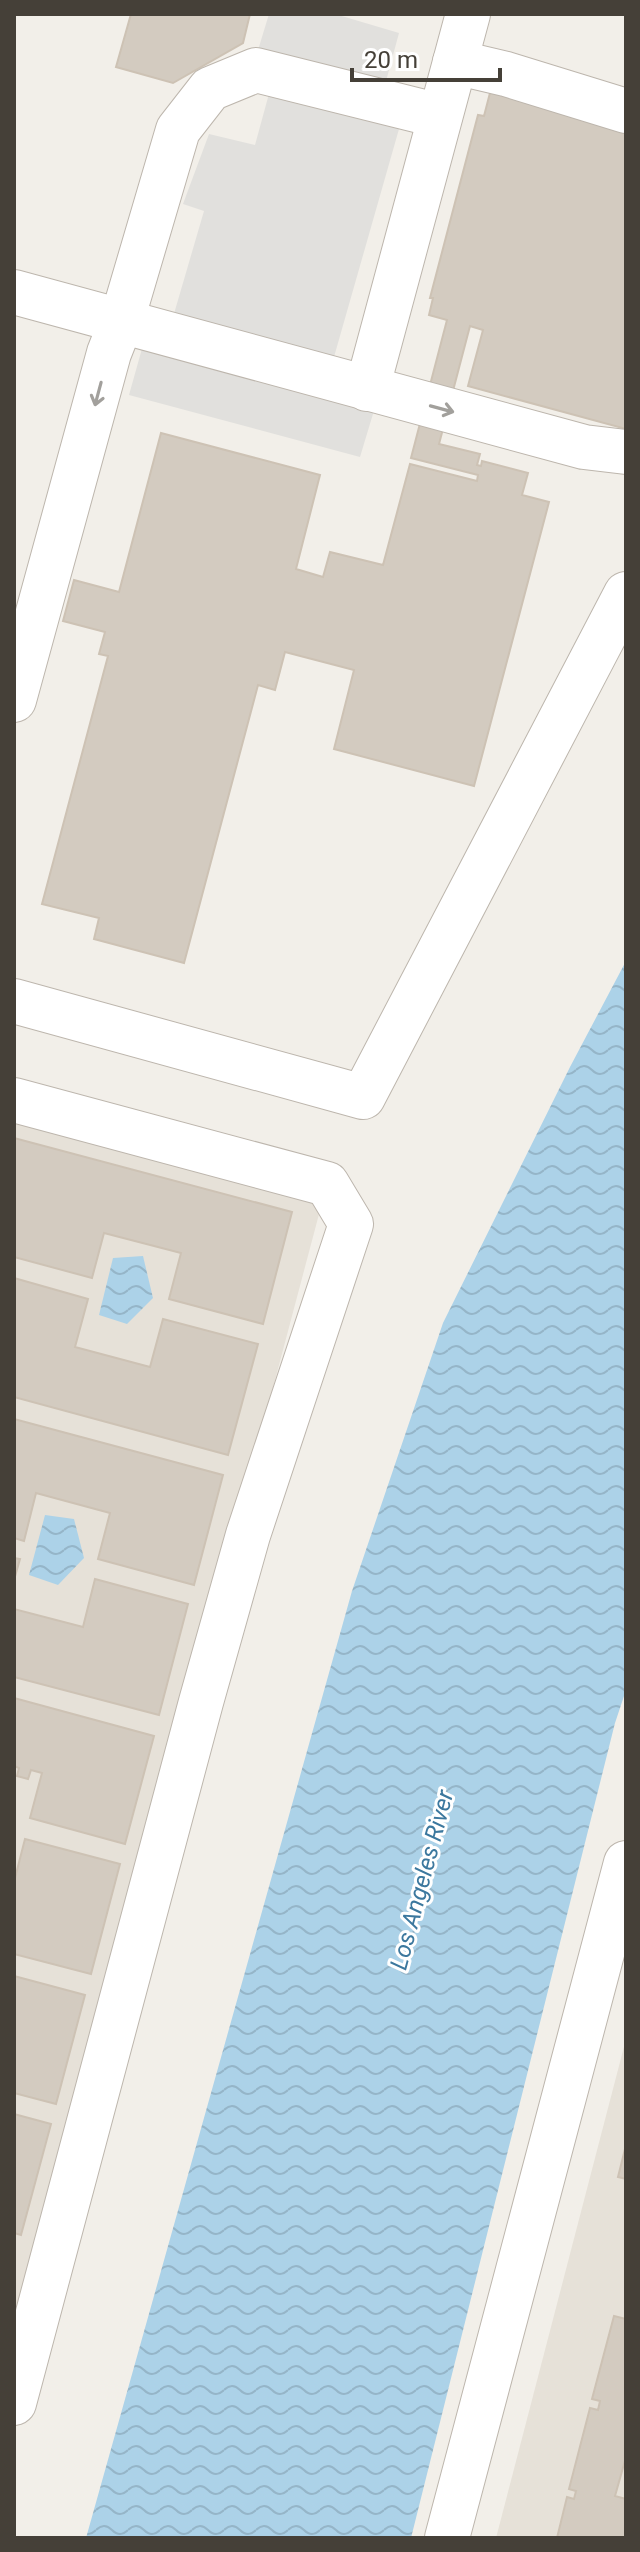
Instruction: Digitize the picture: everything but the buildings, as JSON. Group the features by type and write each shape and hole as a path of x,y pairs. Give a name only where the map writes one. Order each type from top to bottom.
{"lane":[{"path":"367,389 468,14"},
{"path":"455,62 506,74 626,111"},
{"path":"14,700 109,353 122,320 178,130 210,89 256,70 440,116"},
{"path":"14,292 584,447 626,452"},
{"path":"14,1001 363,1097 624,597"},
{"path":"14,1100 327,1184 351,1224 244,1550 14,2403"},
{"path":"447,2538 626,1863"}],"shaded area":[{"path":"269,14 335,14 399,33 379,107 403,115 330,371 382,384 360,457 129,395 150,320 171,324 204,211 183,204 209,134 255,145 276,68 255,60"},
{"path":"14,1108 327,1184 14,2364"},
{"path":"626,2039 626,2538 496,2538"}],"water":[{"name":"Los Angeles River","path":"626,961 626,1690 615,1723 411,2538 86,2538 352,1591 443,1323"},
{"path":"143,1256 153,1298 127,1324 99,1315 113,1258"},
{"path":"45,1515 74,1519 84,1558 58,1585 29,1575"}]}
